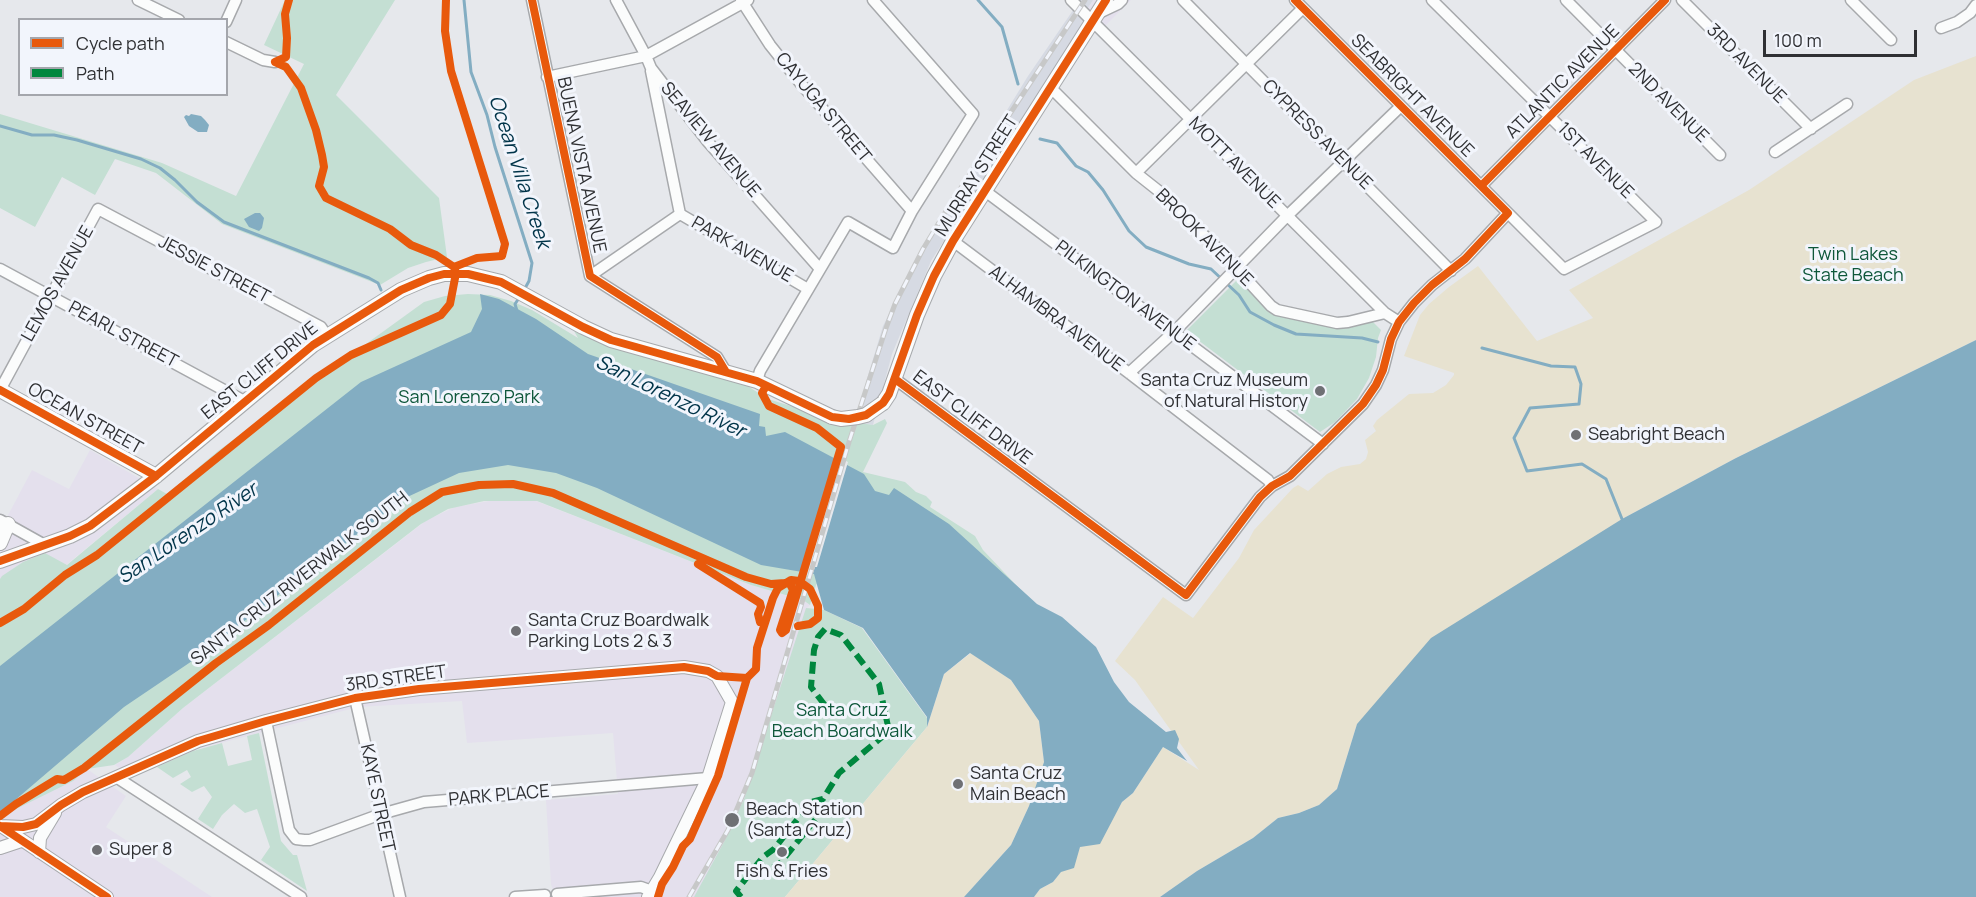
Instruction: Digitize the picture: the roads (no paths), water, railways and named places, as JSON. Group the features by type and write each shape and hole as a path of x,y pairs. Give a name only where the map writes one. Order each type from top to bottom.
{"main road":[{"name":"MURRAY STREET","path":"895,379 917,315 953,241 1106,0"},
{"name":"EAST CLIFF DRIVE","path":"0,561 70,536 90,526 156,476 297,357 357,316 416,283 444,274 468,274 501,282 611,340 757,381 832,417 841,419 866,415 883,403 890,394 895,379"},
{"name":"OCEAN STREET","path":"0,390 156,476"},
{"path":"0,543 4,522"}],"street":[{"path":"138,0 175,18"},
{"path":"228,18 236,0"},
{"name":"BUENA VISTA AVENUE","path":"532,0 590,276 717,357 726,372"},
{"name":"SEAVIEW AVENUE","path":"616,0 651,68 708,142 820,269"},
{"path":"757,381 760,371 848,222 892,248 912,211 974,114 873,0"},
{"name":"MURRAY STREET","path":"1096,18 1122,0"},
{"name":"CYPRESS AVENUE","path":"1183,0 1451,271"},
{"name":"1ST AVENUE","path":"1432,0 1656,222 1564,269"},
{"name":"2ND AVENUE","path":"1566,0 1720,155"},
{"name":"ATLANTIC AVENUE","path":"1481,186 1665,0"},
{"name":"3RD AVENUE","path":"1682,0 1811,129"},
{"path":"1851,0 1891,40"},
{"path":"547,77 646,56 744,1"},
{"name":"CAYUGA STREET","path":"744,1 770,45 801,84 912,211"},
{"name":"MOTT AVENUE","path":"1076,4 1096,18 1191,120 1385,313 1399,322"},
{"path":"1136,173 1246,64 1299,4"},
{"name":"SEABRIGHT AVENUE","path":"1299,4 1564,269"},
{"path":"1941,28 1957,22 1970,13 1976,5"},
{"path":"228,43 263,60 275,62"},
{"name":"PARK AVENUE","path":"651,68 680,214 808,289"},
{"name":"BROOK AVENUE","path":"1051,88 1136,173 1160,192 1226,257 1270,306 1278,310 1337,323 1385,313"},
{"path":"1775,152 1847,104"},
{"path":"1129,373 1173,332 1342,161 1401,106"},
{"name":"PILKINGTON AVENUE","path":"985,191 1323,444"},
{"name":"LEMOS AVENUE","path":"0,390 98,209"},
{"name":"JESSIE STREET","path":"98,209 321,327 327,336"},
{"name":"EAST CLIFF DRIVE","path":"895,379 1186,595 1260,497 1272,486 1290,476 1363,404 1383,370 1391,339 1399,322 1414,303 1465,259 1508,213"},
{"path":"590,276 680,214"},
{"name":"ALHAMBRA AVENUE","path":"953,241 1129,373 1268,480 1272,486"},
{"name":"PEARL STREET","path":"0,269 246,402"},
{"path":"703,348 712,360 710,369"},
{"path":"4,522 43,544"},
{"name":"3RD STREET","path":"0,826 36,825 82,792 190,744 355,698 419,689 684,667 708,671 717,676 732,702 708,778"},
{"name":"KAYE STREET","path":"355,698 400,897"},
{"name":"PARK PLACE","path":"266,721 290,830 296,838 310,840 381,814 424,802 708,778"},
{"path":"116,777 302,897"},
{"path":"557,894 641,887 650,894 708,778"},
{"path":"39,852 40,838 61,805"},
{"path":"0,826 107,897"},
{"path":"0,848 21,841"},
{"path":"515,897 545,895"}],"water":[{"path":"191,114 201,116 205,120 209,125 207,132 198,132 189,126 184,117"},
{"path":"260,213 264,218 259,231 249,227 244,219"},
{"name":"San Lorenzo Park","path":"480,294 499,299 536,319 588,354 760,414 759,426 765,427 766,436 785,432 864,474 875,491 889,495 894,488 949,524 1037,604 1062,617 1096,647 1114,682 1129,702 1166,732 1175,730 1179,739 1177,748 1187,761 1163,747 1133,793 1122,802 1100,844 1080,847 1074,868 1061,872 1053,882 1040,889 1034,897 964,897 1011,845 1029,806 1044,762 1039,721 1011,680 970,653 944,674 927,727 927,717 863,628 824,610 814,574 761,565 597,488 556,473 508,465 459,473 403,499 195,659 124,707 0,813 0,666 361,382 471,332 482,309"},
{"path":"1976,340 1976,897 1160,897 1197,871 1253,838 1278,818 1319,805 1337,789 1357,724 1431,638 1622,519 1736,458"}],"waterway":[{"name":"Ocean Villa Creek","path":"464,0 471,72 487,115 532,263 529,281 524,290"},
{"path":"978,0 1002,27 1018,84"},
{"path":"0,126 32,135 54,135 77,140 141,159 160,168 197,202 224,222 369,278 378,283 381,290"},
{"path":"1040,139 1057,143 1076,166 1088,172 1103,190 1129,231 1146,247 1189,264 1211,269 1239,295 1250,312 1296,334 1362,338 1378,342"},
{"name":"Ocean Villa Creek","path":"517,311 515,304 519,298"},
{"path":"1482,348 1551,366 1575,367 1581,384 1579,404 1530,408 1514,438 1527,471 1582,464 1606,479 1622,519"}],"railway":[{"path":"689,897 728,830 752,773 849,442 895,304 923,249 949,206 1085,0"}],"place":[{"name":"Santa Cruz Museum of Natural History","path":"1320,391"},
{"name":"Seabright Beach","path":"1576,435"},
{"name":"Santa Cruz Boardwalk Parking Lots 2 & 3","path":"516,631"},
{"name":"Santa Cruz Main Beach","path":"958,784"},
{"name":"Beach Station (Santa Cruz)","path":"732,820"},
{"name":"Super 8","path":"97,850"},
{"name":"Fish & Fries","path":"782,852"}],"park label":[{"name":"Twin Lakes State Beach","path":"1853,265"},
{"name":"Santa Cruz Beach Boardwalk","path":"842,721"}],"water label":[{"name":"San Lorenzo River","path":"670,397"},
{"name":"San Lorenzo River","path":"188,534"}]}
